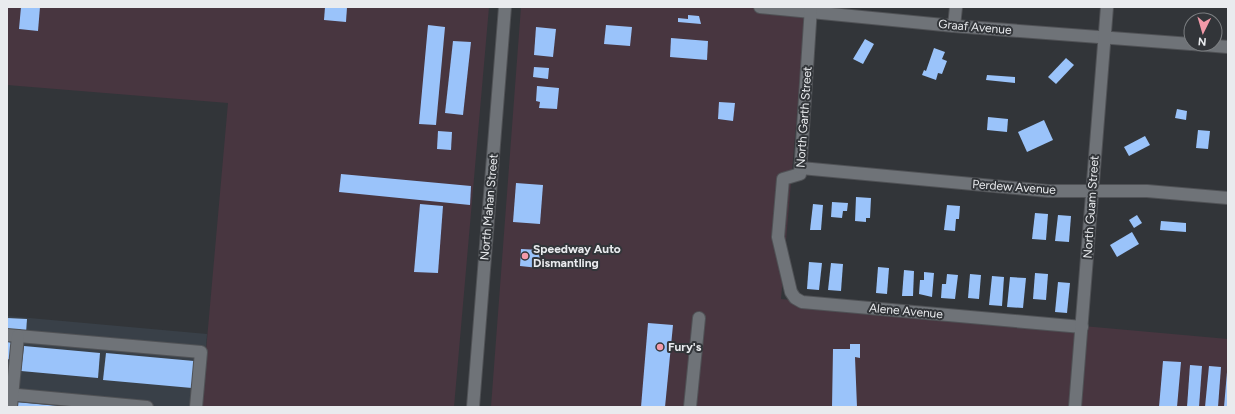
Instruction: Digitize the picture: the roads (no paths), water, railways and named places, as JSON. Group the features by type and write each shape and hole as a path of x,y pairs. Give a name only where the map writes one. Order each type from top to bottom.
{"street":[{"name":"North Mahan Street","path":"473,407 505,7"},
{"name":"Graaf Avenue","path":"760,7 811,9 954,26 1104,36 1183,43"},
{"path":"954,26 956,7"},
{"name":"North Guam Street","path":"1075,407 1107,7"},
{"name":"North Garth Street","path":"778,237 783,179 800,174 801,168 811,9"},
{"name":"Perdew Avenue","path":"801,168 1048,190 1147,191 1228,198"},
{"name":"Alene Avenue","path":"778,237 791,292 795,298 802,302 1082,327"},
{"path":"690,407 698,318"},
{"path":"147,407 10,399 12,336 201,352 196,407"}],"place":[{"name":"Speedway Auto Dismantling","path":"525,256"},
{"name":"Fury's","path":"660,347"}]}
